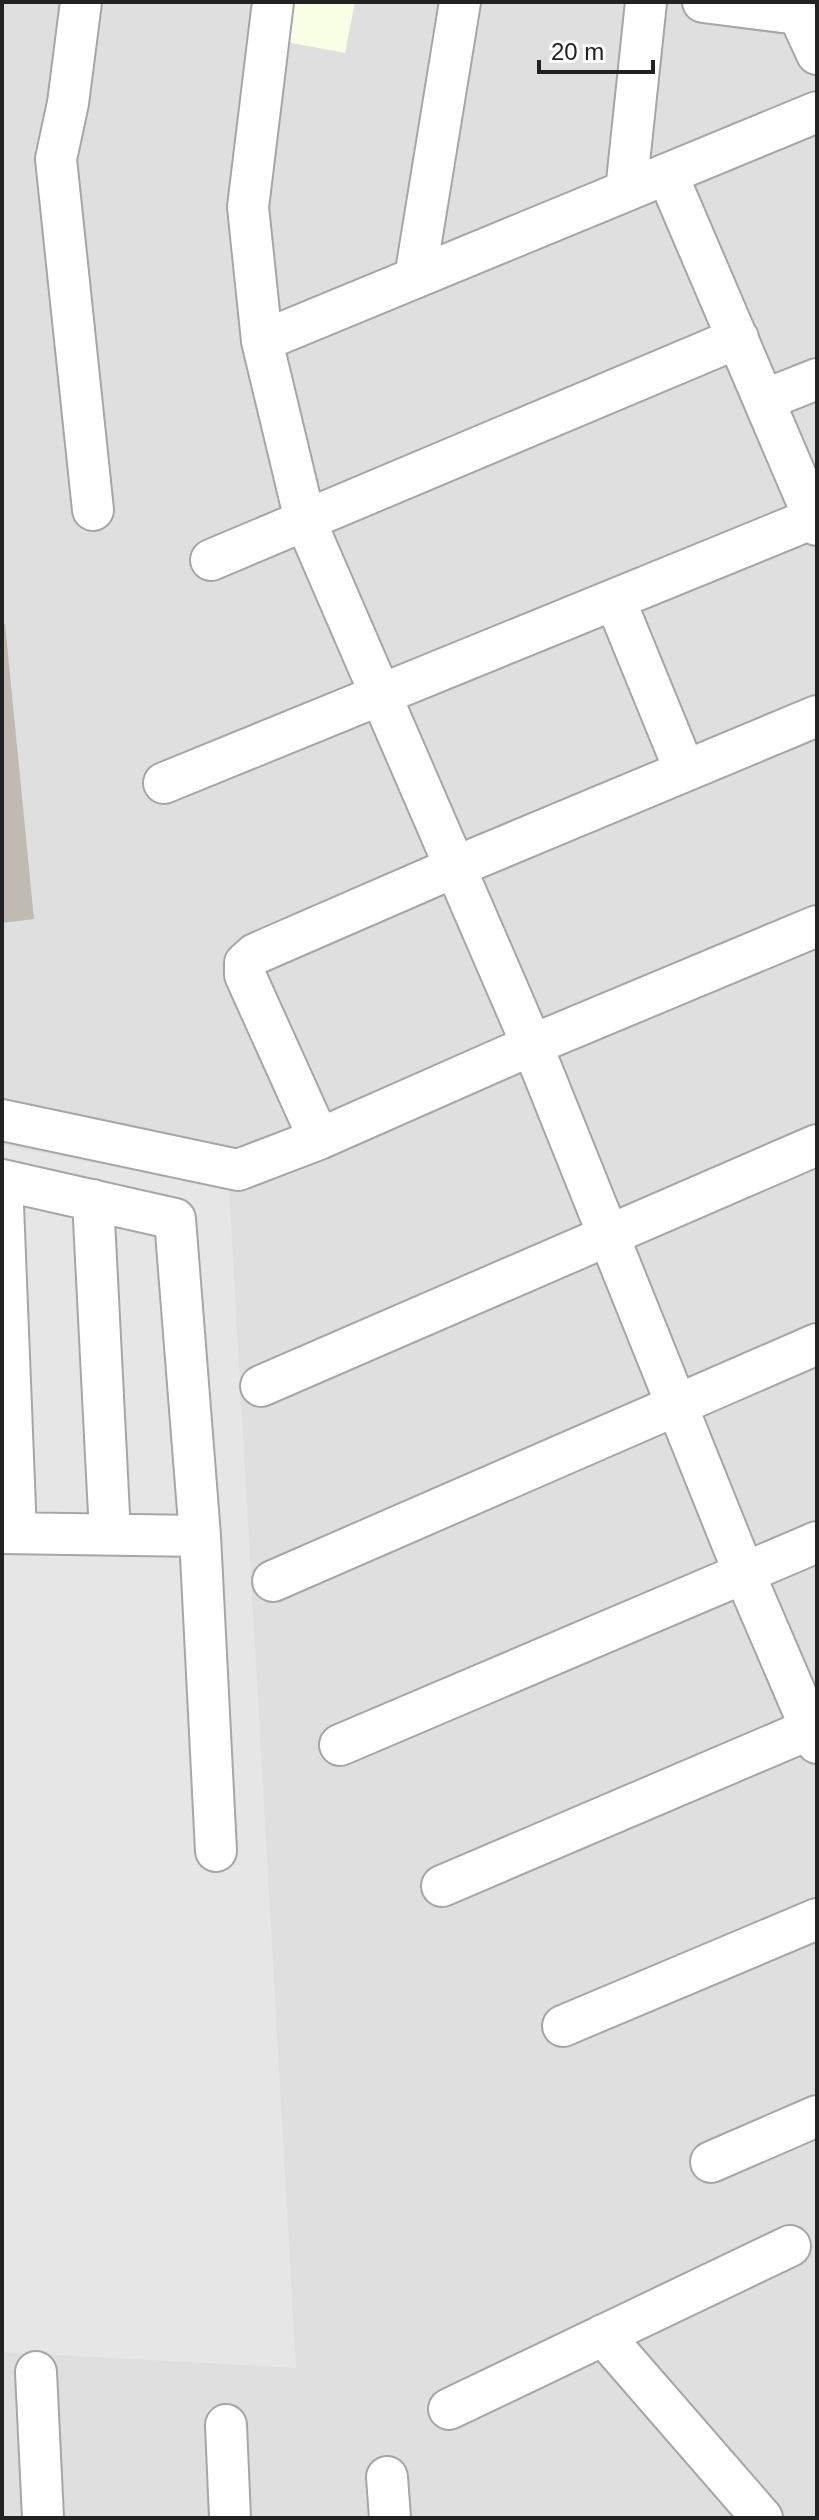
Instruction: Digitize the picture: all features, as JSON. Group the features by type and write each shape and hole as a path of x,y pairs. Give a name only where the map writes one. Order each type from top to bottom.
{"street":[{"path":"81,2 68,103 56,159 93,510"},
{"path":"273,2 248,207 262,341 305,520 532,1045 744,1573 815,1733 442,1886"},
{"path":"415,278 460,2"},
{"path":"626,191 646,2"},
{"path":"703,2 796,8 817,54"},
{"path":"262,341 817,112"},
{"path":"164,783 816,521 667,174"},
{"path":"211,560 738,338"},
{"path":"764,400 817,379"},
{"path":"615,600 685,771"},
{"path":"319,1139 245,975 245,963 255,954 817,716"},
{"path":"2,1120 238,1170 319,1139 532,1045 817,926"},
{"path":"261,1386 817,1145"},
{"path":"200,1536 9,1533 2,1180 175,1219 200,1536 216,1851"},
{"path":"93,1200 110,1534"},
{"path":"273,1581 817,1344"},
{"path":"340,1745 817,1542"},
{"path":"563,2026 817,1919"},
{"path":"711,2162 817,2116"},
{"path":"449,2409 790,2246"},
{"path":"603,2335 762,2518"},
{"path":"36,2372 43,2518"},
{"path":"226,2425 230,2518"},
{"path":"387,2477 390,2518"}],"shaded area":[{"path":"2,2 817,2 817,2518 2,2518"},
{"path":"288,2 355,2 345,53 281,41"},
{"path":"2,1145 229,1189 296,2368 2,2352"}],"building":[{"path":"5,624 34,919 2,923 2,625"}]}
